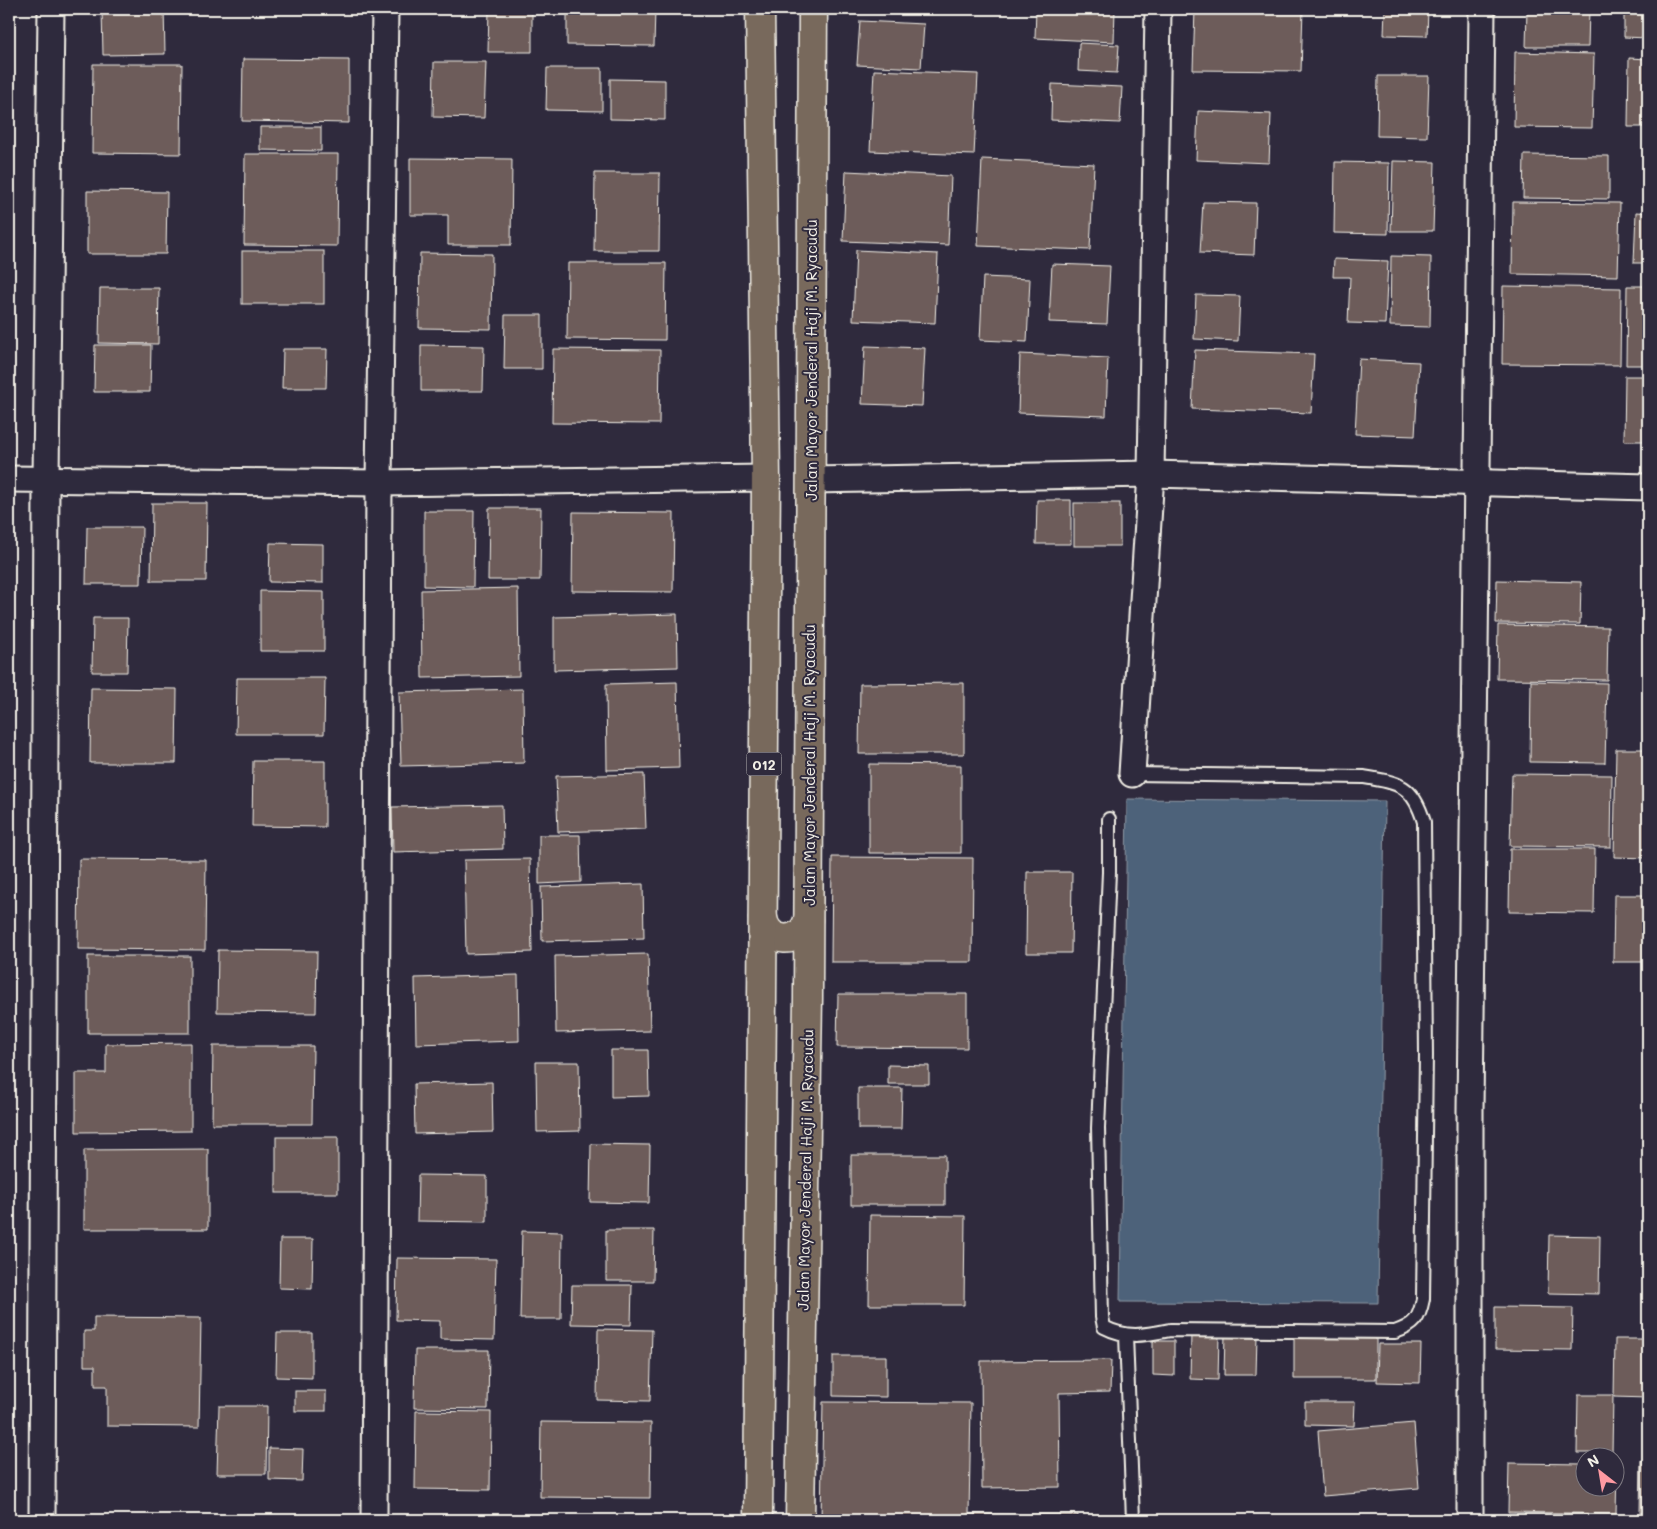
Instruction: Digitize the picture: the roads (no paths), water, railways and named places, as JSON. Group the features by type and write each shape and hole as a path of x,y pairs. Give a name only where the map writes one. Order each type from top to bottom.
{"main road":[{"name":"012","path":"758,1520 766,478 760,9"},
{"name":"Jalan Mayor Jenderal Haji M. Ryacudu","path":"800,1520 808,998 813,9"},
{"path":"763,918 769,932 783,939 794,938 800,934 806,928 808,920"},
{"path":"763,996 767,986 773,981 788,978 801,984 808,998"}],"street":[{"path":"42,1520 46,479 51,9"},
{"path":"374,1520 379,483 385,9"},
{"path":"1132,774 1151,474 1158,9"},
{"path":"1470,1520 1470,1110 1482,9"},
{"path":"811,480 1151,474 1648,486"},
{"path":"9,479 379,483 766,478"}],"lane":[{"path":"1109,819 1109,872 1098,1128 1102,1317 1104,1327 1126,1335 1170,1330 1395,1332 1414,1323 1421,1310 1423,1299 1426,1055 1424,822 1419,805 1403,787 1389,781 1364,777 1132,774"},
{"path":"1126,1335 1134,1520"}],"water":[{"path":"1127,799 1385,801 1378,1303 1120,1302"}]}
